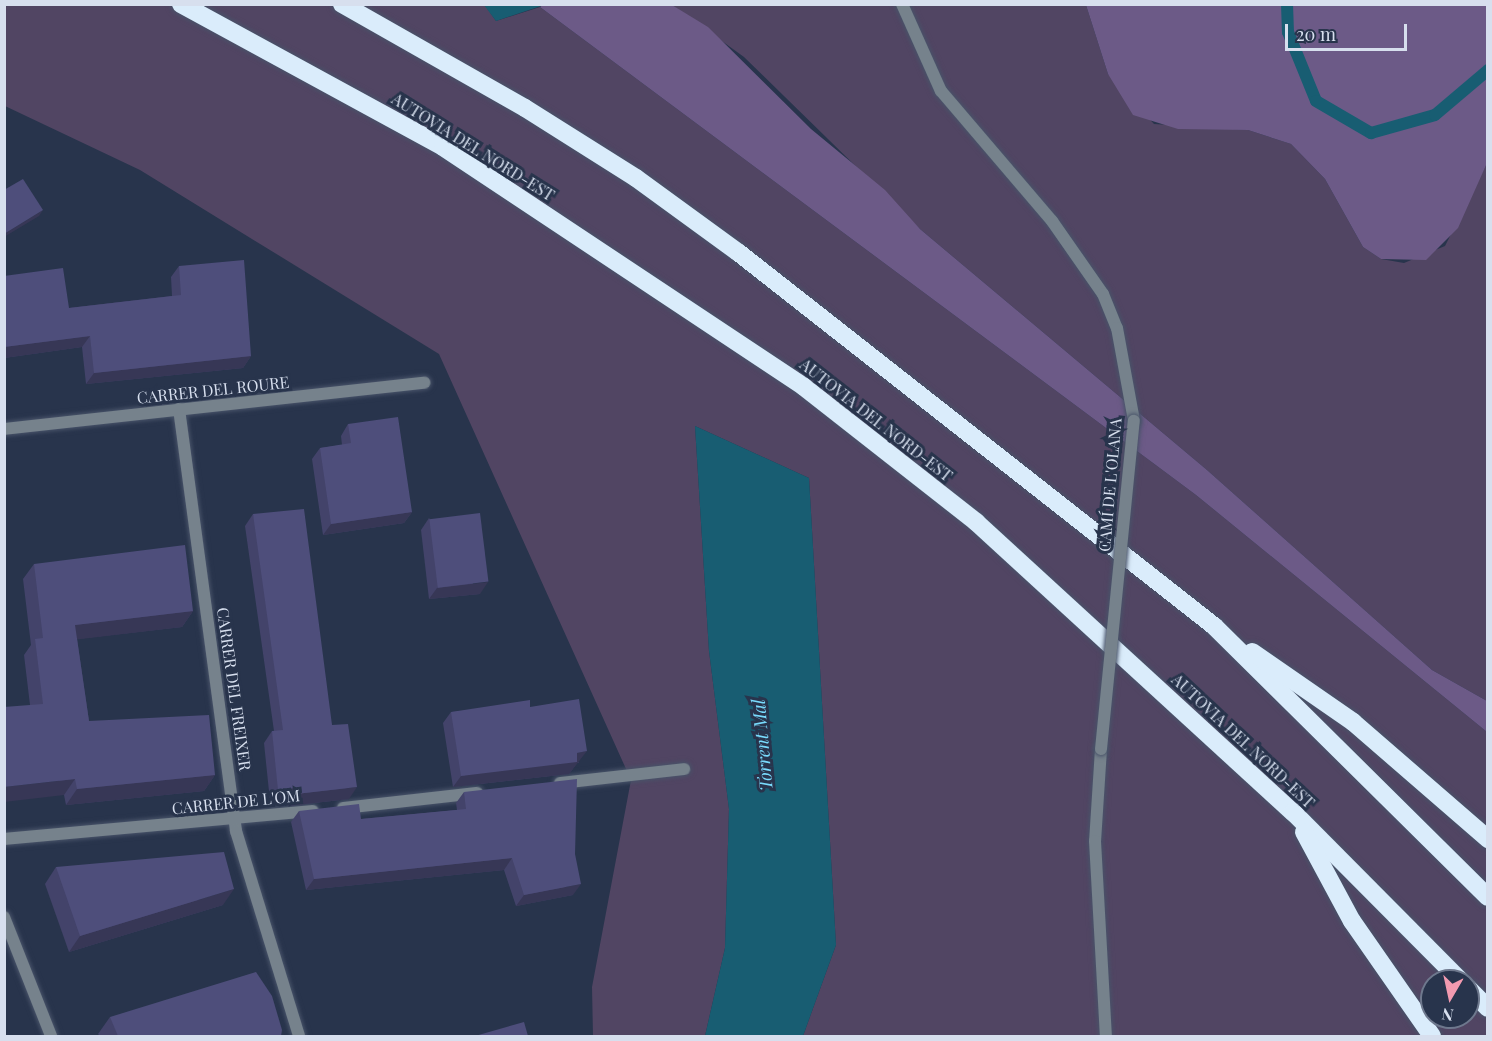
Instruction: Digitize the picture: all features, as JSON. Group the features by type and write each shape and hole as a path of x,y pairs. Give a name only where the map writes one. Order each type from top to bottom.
{"highway":[{"name":"AUTOVIA DEL NORD-EST","path":"182,4 443,147 804,387 976,522 1293,812 1449,969"},
{"path":"342,4 636,178 1214,626 1353,722 1488,839"},
{"path":"1214,626 1488,897"},
{"path":"1293,812 1353,921 1432,1036"}],"street":[{"name":"CAMÍ DE L'OLANA","path":"902,4 941,91 1052,221 1102,294 1117,328 1134,421 1101,749 1095,851 1106,1036"},
{"name":"CARRER DEL ROURE","path":"4,429 424,383"},
{"name":"CARRER DEL FREIXER","path":"179,410 235,820 299,1036"},
{"path":"542,785 684,769"},
{"name":"CARRER DE L'OM","path":"4,839 235,820 495,790"},
{"path":"4,917 51,1036"}],"shaded area":[{"path":"484,4 496,21 540,7 1196,495 1487,732 1487,1036 803,1036 836,945 809,478 695,426 709,651 729,809 725,948 705,1036 593,1036 592,987 631,780 439,354 140,170 5,106 5,5"},
{"path":"544,4 672,5 708,27 811,129 885,190 920,229 1207,470 1432,670 1487,701 1487,732 1196,495 540,7"},
{"path":"672,5 1086,5 1108,74 1154,124 1248,130 1291,144 1325,179 1363,247 1381,259 1404,263 1445,246 1487,163 1487,701 1432,670 1207,470 920,229 744,57"},
{"path":"1086,5 1487,5 1487,163 1458,228 1426,260 1381,259 1363,247 1325,179 1291,144 1248,130 1178,129 1133,115 1108,74"}],"water":[{"path":"484,5 544,5 496,21"},
{"name":"Torrent Mal","path":"695,426 809,478 836,945 803,1036 705,1036 725,948 729,809 709,651"}],"building":[{"path":"23,179 43,210 4,234 4,190"},
{"path":"244,260 251,356 94,373 90,336 4,347 4,276 63,268 69,308 181,295 179,266"},
{"path":"398,417 412,512 331,524 320,448 351,443 348,424"},
{"path":"304,509 332,725 348,724 357,787 296,794 295,788 278,790 272,731 283,730 253,514"},
{"path":"480,513 488,581 438,588 429,519"},
{"path":"185,545 193,611 75,625 89,721 209,715 215,775 77,789 75,779 4,787 4,707 43,704 35,639 43,638 34,564"},
{"path":"579,699 587,751 577,753 577,762 461,776 451,712 530,700 530,707"},
{"path":"577,779 575,854 581,884 524,895 512,858 314,879 299,811 359,804 361,819 466,809 464,792"},
{"path":"224,852 234,889 80,936 56,867"},
{"path":"256,972 272,996 282,1030 281,1036 118,1036 110,1017"},
{"path":"524,1022 528,1036 475,1036"}],"waterway":[{"path":"1287,4 1288,32 1316,101 1371,133 1435,115 1488,70"}]}
